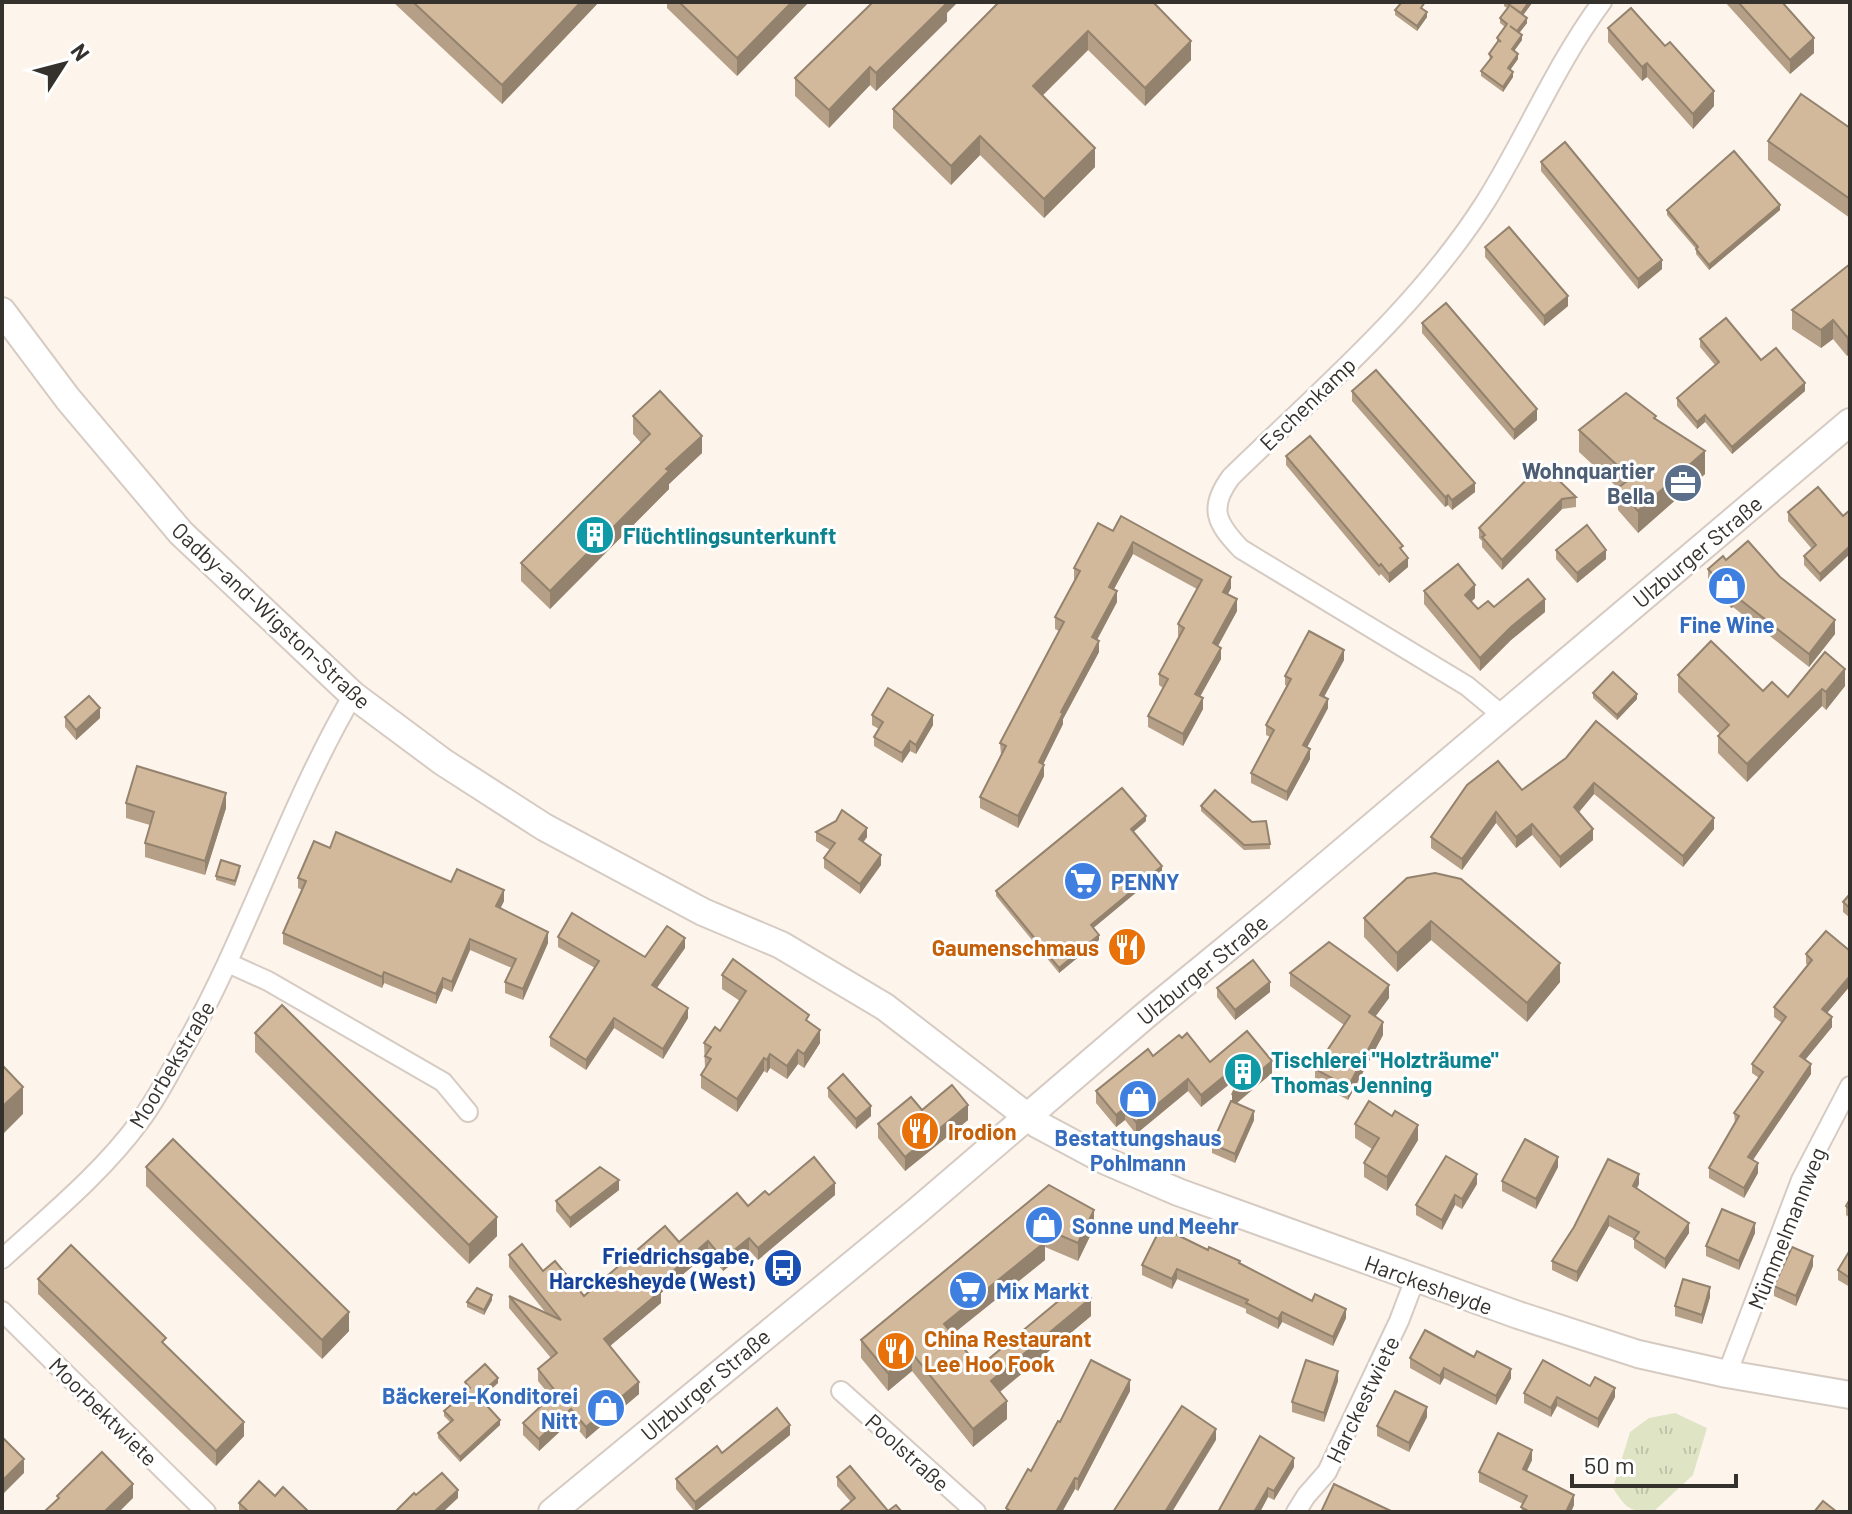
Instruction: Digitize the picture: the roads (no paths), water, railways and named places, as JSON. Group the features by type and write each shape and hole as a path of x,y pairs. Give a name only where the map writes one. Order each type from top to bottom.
{"main road":[{"name":"Oadby-and-Wigston-Straße","path":"2,311 77,411 181,533 353,695 478,785 544,827 703,912 781,945 885,1007 1028,1116"},
{"name":"Ulzburger Straße","path":"552,1512 1028,1116 1850,422"},
{"name":"Harckesheyde","path":"1028,1116 1037,1124 1106,1161 1147,1179 1415,1279 1638,1354 1727,1374 1850,1395"}],"street":[{"name":"Eschenkamp","path":"1502,715 1467,686 1241,549 1222,530 1216,507 1221,490 1231,477 1426,282 1486,201 1575,38 1602,2"},
{"name":"Moorbekstraße","path":"2,1259 88,1179 140,1122 196,1027 228,963 307,784 353,695"},
{"path":"228,963 268,981 443,1082 468,1112"},
{"name":"Mümmelmannweg","path":"1727,1374 1801,1180 1850,1086"},
{"name":"Harckestwiete","path":"1296,1512 1327,1472 1399,1321 1415,1279"},
{"name":"Moorbektwiete","path":"2,1311 206,1512"},
{"name":"Poolstraße","path":"841,1391 976,1512"}],"place":[{"name":"Wohnquartier Bella","path":"1683,483"},
{"name":"Flüchtlingsunterkunft","path":"595,535"},
{"name":"Fine Wine","path":"1727,586"},
{"name":"PENNY","path":"1083,881"},
{"name":"Gaumenschmaus","path":"1127,947"},
{"name":"Tischlerei \"Holzträume\" Thomas Jenning","path":"1243,1072"},
{"name":"Bestattungshaus Pohlmann","path":"1138,1099"},
{"name":"Irodion","path":"920,1131"},
{"name":"Sonne und Meehr","path":"1044,1225"},
{"name":"Friedrichsgabe, Harckesheyde (West)","path":"783,1268"},
{"name":"Mix Markt","path":"968,1290"},
{"name":"China Restaurant Lee Hoo Fook","path":"896,1351"},
{"name":"Bäckerei-Konditorei Nitt","path":"606,1408"}]}
